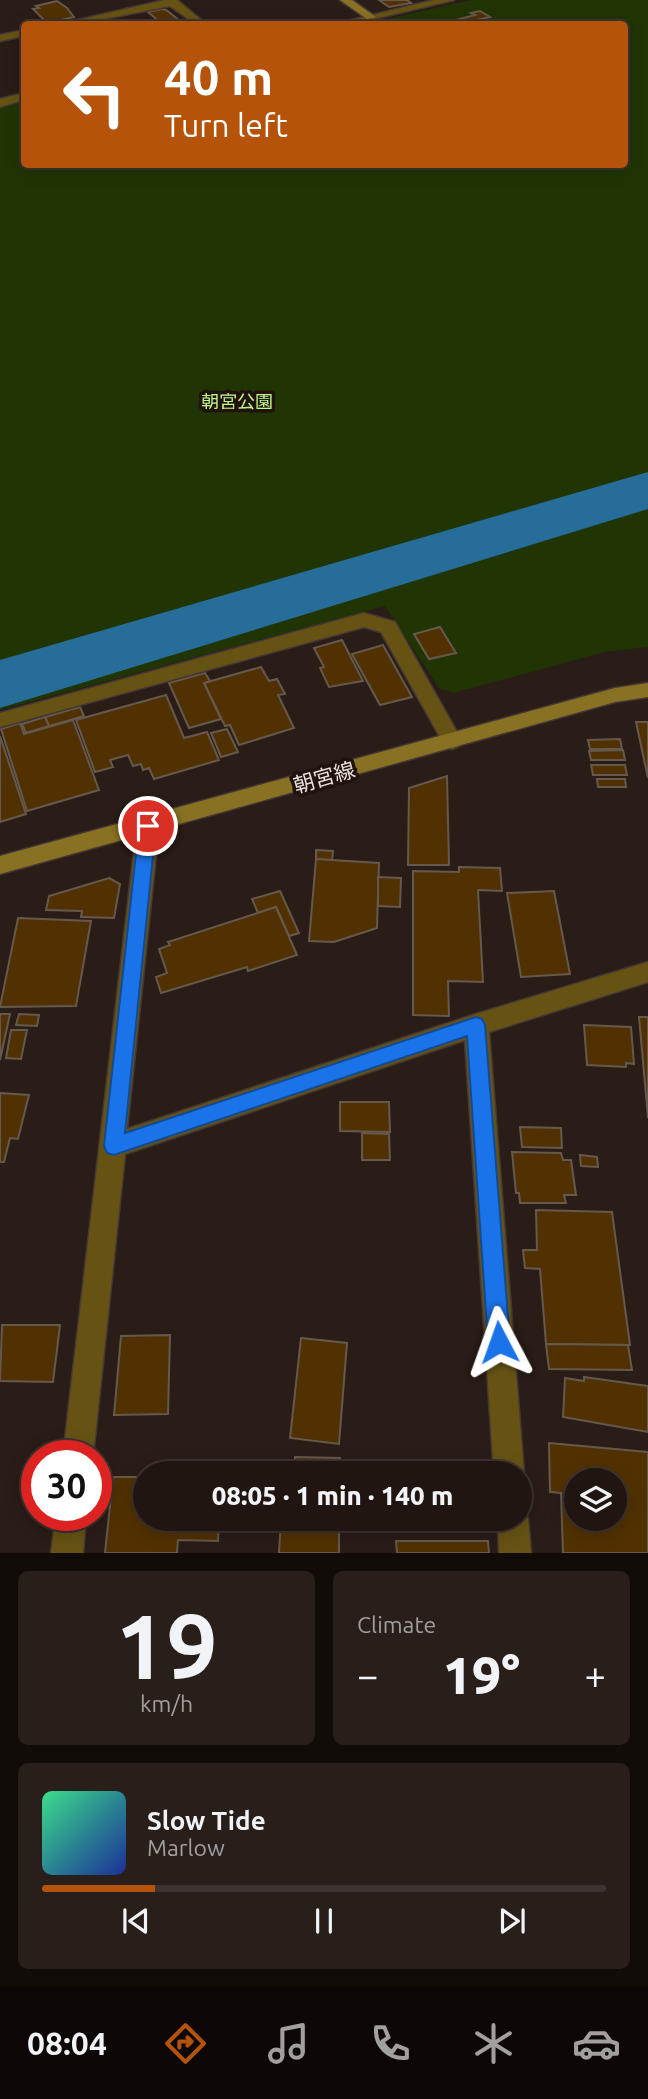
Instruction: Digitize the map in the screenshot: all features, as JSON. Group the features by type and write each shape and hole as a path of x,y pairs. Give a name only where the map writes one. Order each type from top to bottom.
{"street":[{"path":"345,0 371,18"},
{"path":"356,21 449,0"},
{"path":"79,21 171,1 197,21"},
{"path":"0,38 21,34"},
{"path":"0,103 21,98"},
{"path":"0,720 364,620 388,626 452,741"},
{"name":"朝宮線","path":"0,866 615,695 648,690"},
{"path":"80,1440 148,826"},
{"path":"114,1146 476,1025 648,972"},
{"path":"476,1025 508,1461"},
{"path":"67,1553 69,1531"},
{"path":"514,1531 515,1553"}],"green space":[{"name":"朝宮公園","path":"471,0 648,0 648,647 605,652 453,693 439,688 385,606 0,710 0,108 21,103 21,168 628,168 628,21 377,21"}],"building":[{"path":"379,0 407,0 411,3 389,7"},
{"path":"57,1 74,17 45,21 33,9 39,8 36,6"},
{"path":"166,10 179,20 158,21 148,12"},
{"path":"480,11 490,17 452,21 475,15 471,13"},
{"path":"440,627 456,653 429,659 414,634"},
{"path":"342,640 363,681 329,687 320,668 324,667 314,648"},
{"path":"383,645 412,697 380,705 352,654"},
{"path":"261,667 269,681 277,679 285,694 278,695 294,728 239,745 230,725 225,726 204,683"},
{"path":"205,673 210,681 204,683 221,719 189,728 169,683"},
{"path":"166,695 184,738 207,732 219,760 154,779 149,768 143,770 141,764 133,766 128,755 110,760 113,767 95,772 76,720"},
{"path":"80,707 84,716 49,726 45,717"},
{"path":"45,717 49,726 26,733 22,724"},
{"path":"73,720 99,790 27,811 1,729 20,723 24,734"},
{"path":"636,722 648,722 648,778"},
{"path":"227,729 238,752 221,757 211,733"},
{"path":"0,736 26,814 0,822"},
{"path":"620,739 622,749 590,749 588,740"},
{"path":"623,750 625,760 591,760 589,751"},
{"path":"591,765 625,765 627,775 593,775"},
{"path":"447,776 449,865 408,865 409,788"},
{"path":"597,779 625,779 626,787 598,787"},
{"path":"316,850 333,851 332,861 316,859"},
{"path":"316,859 379,863 377,928 334,942 309,941"},
{"path":"459,867 500,868 502,891 478,890 483,982 448,981 449,1016 413,1015 413,871 459,872"},
{"path":"378,877 401,878 400,907 378,906"},
{"path":"109,878 120,884 114,918 81,917 82,911 46,910 49,896"},
{"path":"280,891 299,933 289,936 276,907 258,913 252,899"},
{"path":"554,891 570,974 521,977 507,893"},
{"path":"276,907 297,955 248,971 247,967 161,993 156,977 167,973 159,949 170,945 168,942"},
{"path":"18,918 91,921 76,1006 0,1007"},
{"path":"0,1014 10,1014 0,1060"},
{"path":"19,1014 39,1015 37,1026 16,1025"},
{"path":"639,1017 648,1017 648,1118"},
{"path":"584,1025 631,1027 634,1064 626,1063 626,1067 587,1065"},
{"path":"11,1030 27,1030 21,1059 6,1058"},
{"path":"0,1093 29,1095 18,1139 10,1138 4,1162 0,1162"},
{"path":"340,1102 389,1102 390,1132 340,1131"},
{"path":"520,1127 561,1128 562,1148 522,1147"},
{"path":"362,1133 389,1134 390,1160 362,1160"},
{"path":"512,1152 561,1153 563,1160 571,1160 576,1195 564,1195 566,1203 520,1203 519,1193 516,1193"},
{"path":"580,1155 597,1157 598,1167 581,1166"},
{"path":"536,1210 612,1212 630,1345 546,1344 540,1269 525,1268 523,1250 537,1250"},
{"path":"2,1325 60,1325 53,1382 0,1381"},
{"path":"170,1335 168,1414 114,1415 121,1336"},
{"path":"301,1338 347,1343 339,1444 290,1438"},
{"path":"546,1344 628,1345 632,1370 549,1369"},
{"path":"584,1377 648,1386 648,1432 563,1417 565,1378 584,1381"},
{"path":"549,1443 648,1452 648,1553 563,1553 561,1493 550,1492"},
{"path":"295,1457 340,1458 340,1461 295,1461"},
{"path":"113,1477 133,1477 133,1531 218,1531 218,1541 178,1540 177,1553 105,1553 107,1531 112,1531"},
{"path":"280,1531 339,1531 339,1553 279,1553"},
{"path":"396,1541 488,1541 489,1553 397,1553"}],"waterway":[{"path":"0,684 648,490"}],"route":[{"path":"148,826 114,1146 476,1025 499,1342"}]}
